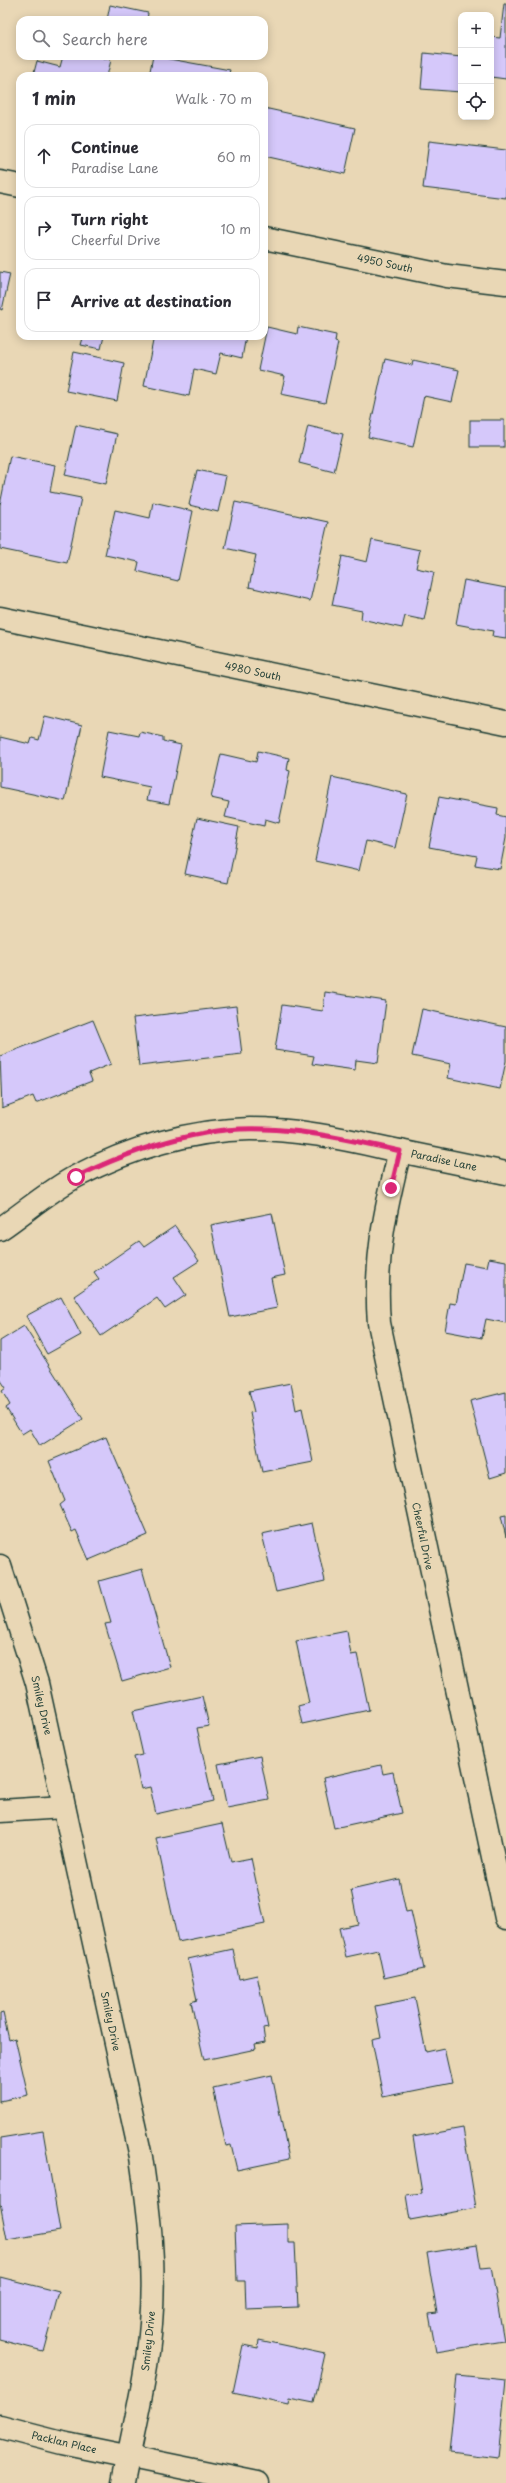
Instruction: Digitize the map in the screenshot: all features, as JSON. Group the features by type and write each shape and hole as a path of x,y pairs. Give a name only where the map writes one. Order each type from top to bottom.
{"street":[{"path":"0,182 16,185"},
{"name":"4950 South","path":"268,239 455,278 506,283"},
{"name":"4980 South","path":"0,618 506,723"},
{"name":"Paradise Lane","path":"0,1229 76,1177 118,1157 162,1143 205,1132 251,1129 295,1132 400,1151 506,1174"},
{"name":"Cheerful Drive","path":"400,1151 387,1205 377,1269 379,1323 506,1918"},
{"name":"Smiley Drive","path":"0,1566 38,1683 141,2157 149,2213 153,2270 151,2324 144,2377 123,2483"},
{"path":"0,1811 64,1807"},
{"name":"Packlan Place","path":"0,2427 62,2443 258,2483"}],"building":[{"path":"504,4 506,4 506,79 494,77 494,37 500,38"},
{"path":"110,5 148,13 148,16 108,16"},
{"path":"424,53 458,57 458,92 421,89"},
{"path":"62,60 111,60 108,72 34,72 37,61 60,67"},
{"path":"152,60 175,60 230,70 229,72 150,72"},
{"path":"268,109 355,128 345,174 268,157"},
{"path":"429,141 506,150 506,198 423,188"},
{"path":"0,272 10,274 2,310 0,309"},
{"path":"268,327 297,334 298,327 336,335 335,342 338,343 325,403 281,394 285,376 258,370 264,340 268,340"},
{"path":"82,340 103,340 101,349 81,345"},
{"path":"153,340 245,340 242,358 221,353 216,374 194,369 189,396 144,386"},
{"path":"74,352 124,363 117,401 66,391"},
{"path":"385,359 412,365 413,360 459,370 452,402 424,396 413,447 368,437"},
{"path":"470,420 504,420 504,447 470,447"},
{"path":"76,425 117,434 106,484 65,475"},
{"path":"308,426 343,434 334,472 299,463"},
{"path":"10,456 55,465 50,492 81,498 67,563 0,549 0,505"},
{"path":"197,470 226,476 218,512 189,505"},
{"path":"153,502 193,511 178,581 137,571 139,562 105,555 115,510 150,518"},
{"path":"235,502 328,522 310,601 249,587 256,555 225,548"},
{"path":"372,540 420,550 416,568 434,572 424,620 405,616 402,628 361,619 362,611 332,605 342,556 367,562"},
{"path":"464,580 506,588 506,638 492,636 493,631 456,624"},
{"path":"45,716 82,725 65,801 0,787 0,737 30,744 32,738 39,740"},
{"path":"109,730 139,736 140,732 163,737 163,741 181,745 169,804 147,800 150,787 100,777"},
{"path":"258,751 289,758 287,770 290,771 279,823 265,819 264,826 225,817 229,802 211,798 221,754 256,762"},
{"path":"332,777 407,794 395,848 366,841 359,871 315,861"},
{"path":"439,797 498,808 497,815 506,817 506,838 500,869 475,865 477,856 429,847"},
{"path":"197,818 239,827 228,883 185,874"},
{"path":"325,992 386,1001 378,1063 356,1060 355,1070 312,1064 314,1056 275,1050 282,1005 323,1011"},
{"path":"236,1006 242,1054 139,1066 133,1018"},
{"path":"422,1009 506,1027 506,1061 500,1089 448,1078 451,1064 412,1056"},
{"path":"93,1020 111,1064 89,1073 92,1081 36,1103 33,1096 2,1108 0,1056"},
{"path":"272,1213 285,1275 271,1278 277,1308 230,1317 211,1225"},
{"path":"175,1226 199,1261 174,1277 186,1295 165,1309 157,1298 101,1336 74,1296 99,1279 94,1272 139,1241 144,1247"},
{"path":"489,1258 506,1261 506,1323 486,1319 482,1338 445,1331 450,1303 456,1304 464,1263 487,1267"},
{"path":"61,1297 81,1335 47,1354 26,1316"},
{"path":"24,1326 83,1419 40,1446 30,1429 22,1434 6,1408 10,1405 2,1391 6,1388 0,1379 0,1341"},
{"path":"291,1383 296,1410 302,1408 313,1462 262,1472 250,1413 254,1412 249,1391"},
{"path":"506,1392 506,1473 490,1478 470,1401"},
{"path":"106,1437 148,1535 89,1560 76,1530 72,1532 60,1505 65,1501 49,1461"},
{"path":"506,1515 506,1537 501,1516"},
{"path":"312,1523 325,1581 276,1592 262,1534"},
{"path":"142,1569 170,1667 122,1681 105,1624 111,1623 99,1581"},
{"path":"347,1631 351,1655 357,1654 369,1710 302,1724 298,1706 309,1703 296,1641"},
{"path":"202,1696 209,1726 197,1728 213,1801 156,1814 150,1787 141,1789 134,1757 143,1755 133,1711"},
{"path":"260,1756 269,1800 227,1808 218,1764"},
{"path":"381,1765 383,1774 393,1772 402,1813 334,1828 323,1778"},
{"path":"222,1824 231,1862 251,1858 265,1924 178,1942 156,1838"},
{"path":"399,1879 406,1912 411,1911 424,1969 384,1978 378,1950 346,1957 339,1928 358,1924 351,1890"},
{"path":"233,1949 239,1979 257,1975 268,2028 263,2029 265,2042 255,2044 256,2049 204,2060 191,2002 197,2000 188,1959"},
{"path":"415,1998 426,2052 444,2048 452,2083 383,2097 372,2040 381,2038 375,2006"},
{"path":"3,2013 9,2040 15,2038 28,2095 0,2101 0,2014"},
{"path":"272,2075 289,2159 237,2170 231,2145 226,2146 213,2088"},
{"path":"463,2128 476,2208 410,2220 406,2195 422,2193 413,2137"},
{"path":"43,2131 60,2231 7,2240 0,2203 0,2138"},
{"path":"288,2224 288,2243 295,2243 298,2307 246,2309 245,2281 237,2281 235,2226"},
{"path":"477,2245 481,2268 491,2267 504,2341 436,2352 429,2314 437,2313 427,2253"},
{"path":"0,2277 59,2292 43,2351 0,2340"},
{"path":"259,2340 325,2354 314,2403 289,2398 288,2404 233,2392 243,2345 258,2348"},
{"path":"457,2375 506,2380 498,2458 449,2452"}],"route":[{"path":"76,1177 118,1157 162,1143 205,1132 251,1129 295,1132 340,1138 400,1151 391,1188"}]}
